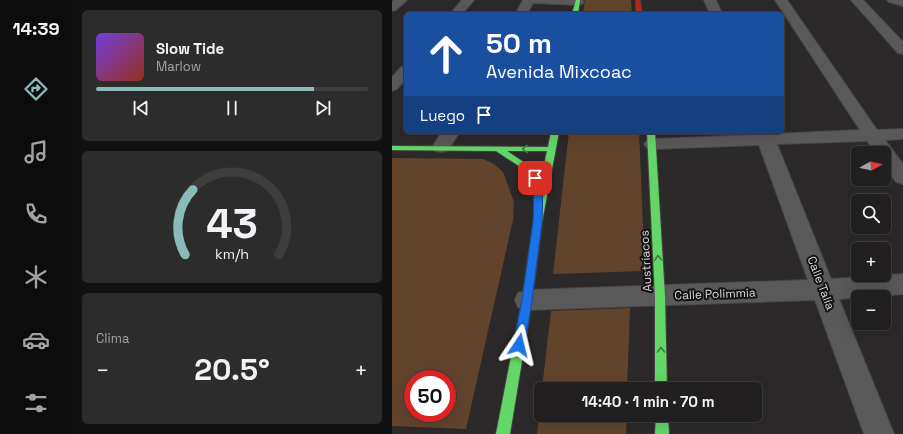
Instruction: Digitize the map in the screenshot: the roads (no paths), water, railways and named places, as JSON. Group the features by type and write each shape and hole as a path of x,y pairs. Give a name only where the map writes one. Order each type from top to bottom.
{"street":[{"path":"392,8 401,0"},
{"path":"458,12 468,0"},
{"path":"522,12 529,0"},
{"path":"536,0 578,1 575,12"},
{"path":"638,0 639,12"},
{"path":"710,0 715,12"},
{"path":"781,0 872,135 903,178"},
{"path":"857,0 903,50"},
{"path":"893,0 903,3"},
{"path":"392,86 404,72"},
{"path":"441,148 450,134"},
{"path":"503,434 527,300 537,222 555,134"},
{"path":"652,138 764,135 903,134"},
{"name":"Calle Talía","path":"764,135 880,434"},
{"name":"Austríacos","path":"652,138 660,297 661,382"},
{"path":"392,148 498,150 552,149"},
{"path":"498,150 523,165 539,183 537,222"},
{"name":"Calle Polimmia","path":"527,300 660,297 823,290 903,284"},
{"path":"662,422 662,434"}]}
